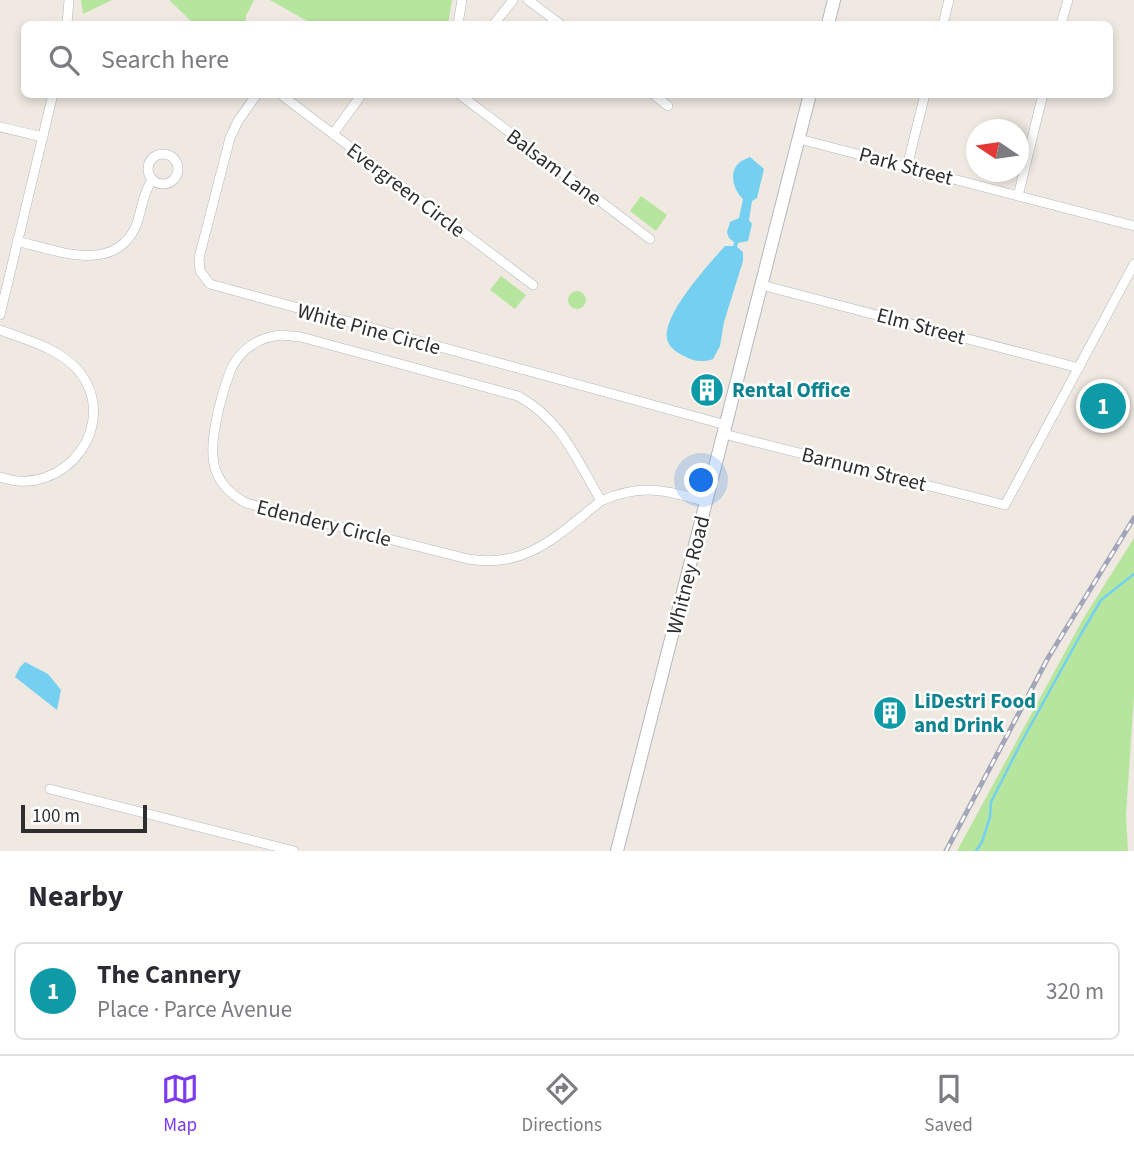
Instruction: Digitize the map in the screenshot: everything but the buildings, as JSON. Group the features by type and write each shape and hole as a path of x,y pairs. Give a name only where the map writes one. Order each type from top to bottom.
{"main road":[{"path":"829,21 834,0"},
{"name":"Whitney Road","path":"617,851 809,98"}],"street":[{"path":"67,21 69,0"},
{"path":"458,21 462,0"},
{"path":"497,21 513,0"},
{"path":"528,0 556,21"},
{"path":"944,21 950,0"},
{"path":"1062,21 1068,0"},
{"path":"0,315 52,98"},
{"name":"White Pine Circle","path":"254,98 230,138 200,251 200,271 210,284 725,430"},
{"name":"Evergreen Circle","path":"285,98 533,285"},
{"path":"333,134 359,98"},
{"name":"Balsam Lane","path":"464,98 650,239"},
{"path":"658,98 668,106"},
{"path":"907,167 924,98"},
{"path":"1018,196 1043,98"},
{"path":"0,127 43,137"},
{"name":"Park Street","path":"799,139 1134,226"},
{"path":"17,241 86,256 99,256 114,250 123,244 134,230 144,192 152,180"},
{"path":"1079,368 1134,264"},
{"name":"Elm Street","path":"762,285 1079,368"},
{"path":"0,330 55,352 71,363 88,387 93,410 86,444 68,466 51,476 34,481 0,477"},
{"name":"Edendery Circle","path":"601,501 555,424 537,407 519,396 291,335 262,339 238,356 228,375 211,444 218,477 231,493 246,503 480,561 512,559 532,551 601,501 624,492 646,488 669,491 707,502"},
{"name":"Barnum Street","path":"725,430 1004,505 1079,368"},
{"path":"50,789 295,851"}],"green space":[{"path":"81,0 112,0 83,14"},
{"path":"169,0 254,0 245,21 191,21"},
{"path":"270,0 452,0 448,21 307,21"},
{"path":"641,196 667,215 656,231 630,211"},
{"path":"501,276 526,295 515,309 490,290"},
{"path":"577,291 583,294 586,300 583,306 577,309 571,306 568,300 571,294"},
{"path":"1134,538 1134,696 1126,815 1128,851 957,851 1083,619"}],"water":[{"path":"750,157 764,169 757,198 752,201 749,220 752,224 748,241 738,243 737,247 743,252 743,261 724,322 720,346 713,359 693,360 671,347 667,339 667,329 679,304 698,277 725,246 733,246 734,242 727,232 730,222 739,218 743,199 735,187 733,177 739,163"},
{"path":"25,662 48,674 61,690 57,710 15,677"}],"waterway":[{"path":"976,851 982,842 990,817 991,802 1081,634 1101,600 1134,574"}],"railway":[{"path":"946,851 1048,658 1134,518"}],"place":[{"name":"Rental Office","path":"707,390"},
{"name":"The Cannery","path":"1103,406"},
{"name":"LiDestri Food and Drink","path":"890,713"}]}
